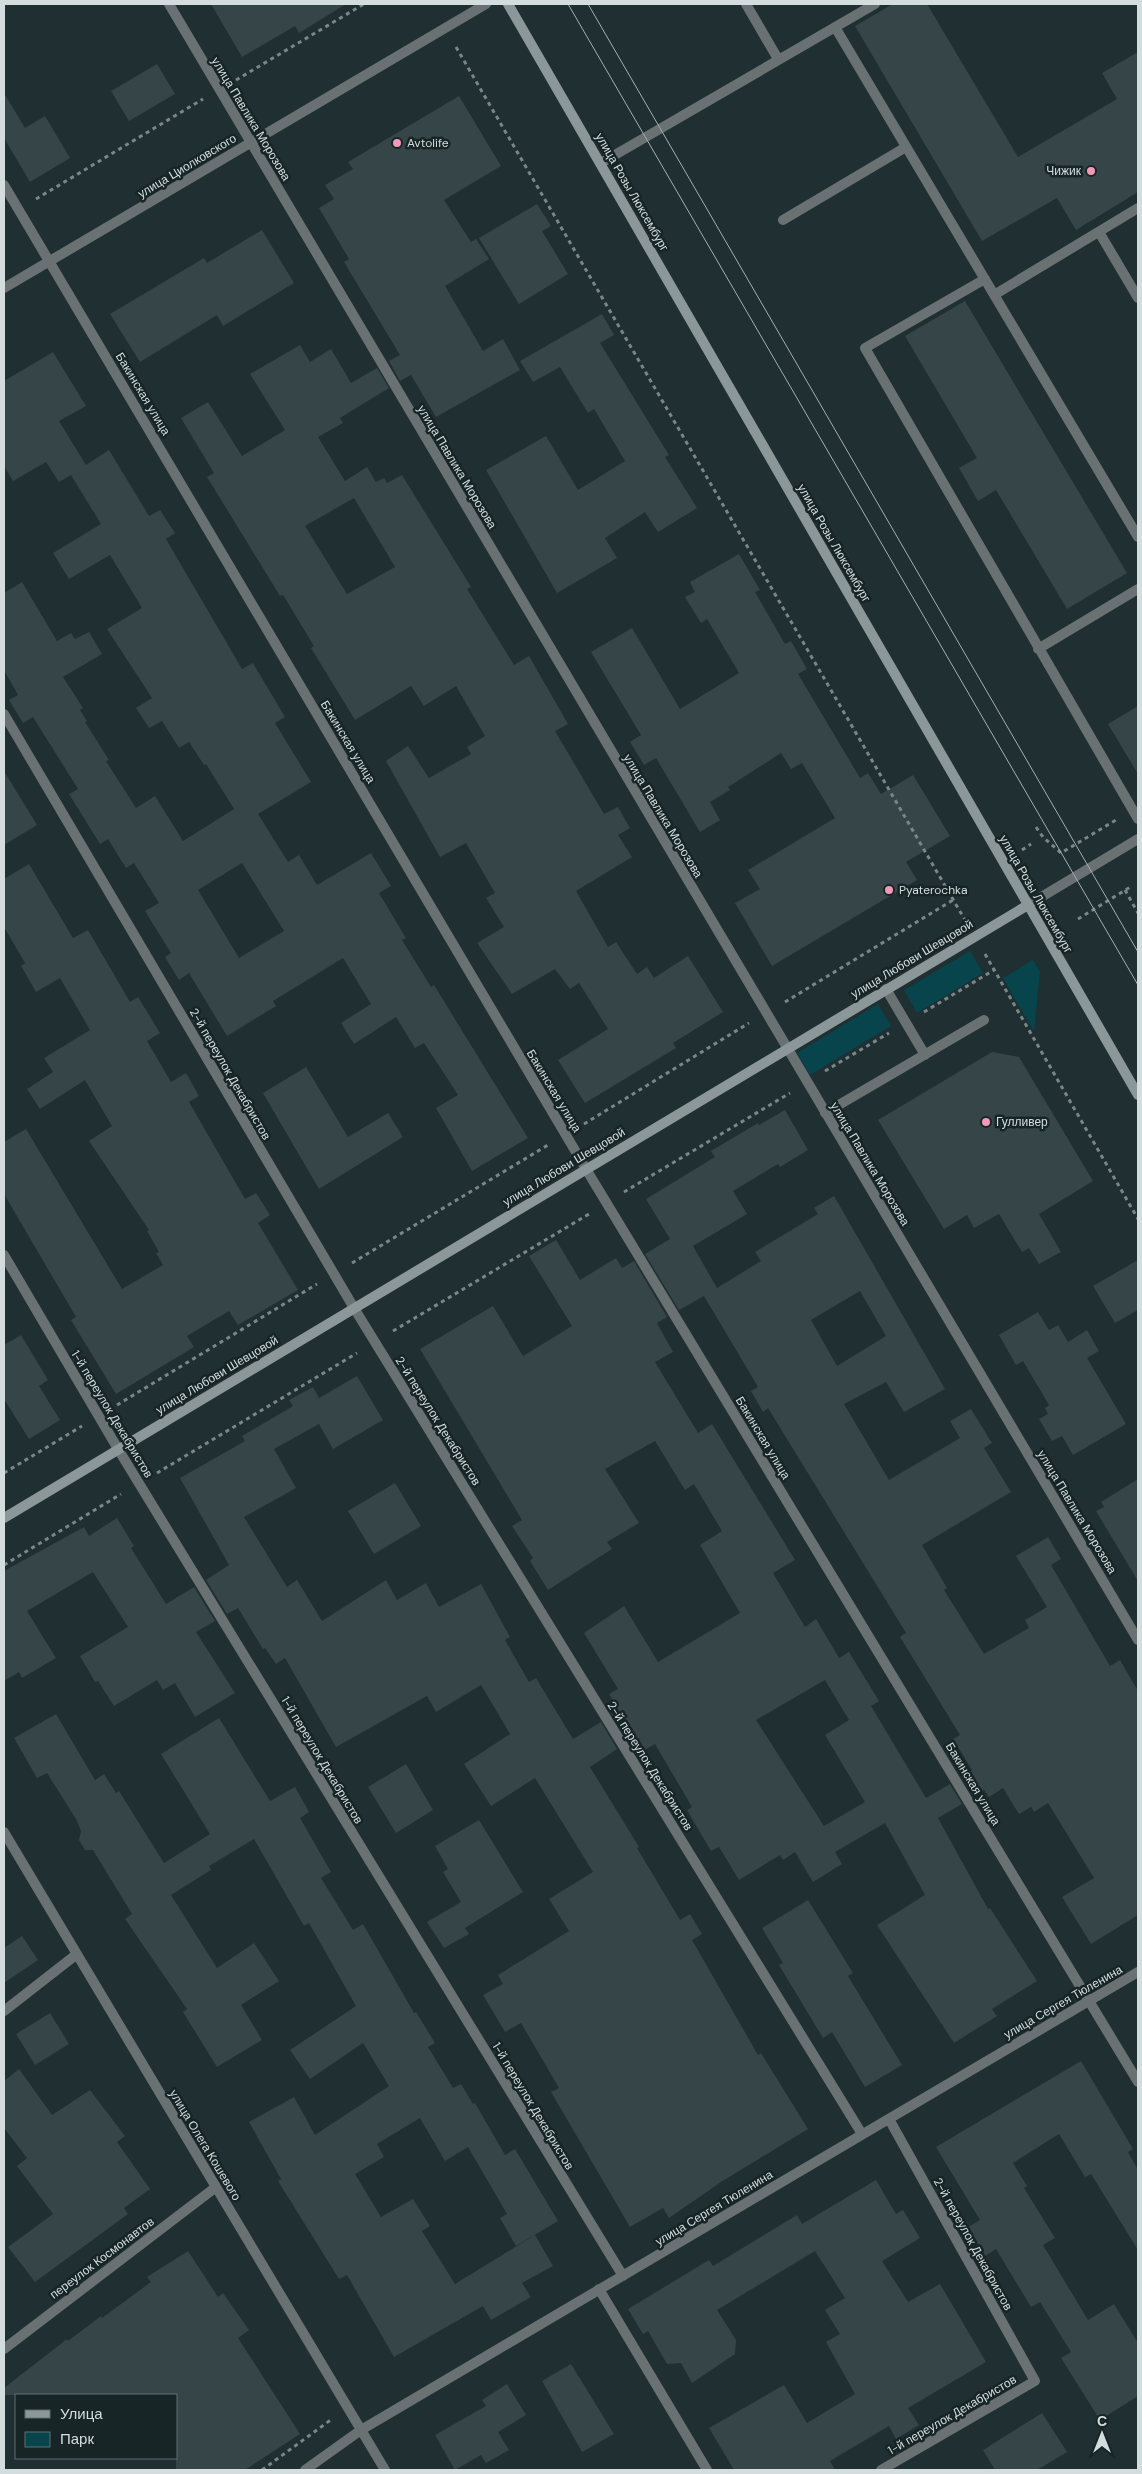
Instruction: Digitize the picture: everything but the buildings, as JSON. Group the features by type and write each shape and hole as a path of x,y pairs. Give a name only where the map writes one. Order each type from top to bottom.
{"main road":[{"name":"улица Розы Люксембург","path":"508,4 1138,1095"},
{"name":"улица Любови Шевцовой","path":"4,1518 1028,905"}],"street":[{"name":"улица Павлика Морозова","path":"168,4 806,1083 1138,1640"},
{"name":"улица Циолковского","path":"4,288 486,4"},
{"path":"746,4 778,60"},
{"path":"601,163 875,4"},
{"path":"835,27 1138,537"},
{"path":"783,220 906,147"},
{"name":"Бакинская улица","path":"4,185 565,1135 1138,2082"},
{"path":"994,295 1138,208"},
{"path":"1099,232 1138,298"},
{"path":"985,279 866,348 1038,649 1136,815"},
{"path":"1038,649 1138,589"},
{"name":"2-й переулок Декабристов","path":"4,714 374,1342 862,2134"},
{"name":"улица Любови Шевцовой","path":"1028,905 1138,839"},
{"path":"886,989 925,1055"},
{"path":"825,1113 984,1020"},
{"name":"1-й переулок Декабристов","path":"4,1255 139,1484 623,2276"},
{"name":"улица Олега Кошевого","path":"4,1832 385,2470"},
{"path":"4,2011 76,1954"},
{"name":"улица Сергея Тюленина","path":"305,2470 361,2430 1138,1972"},
{"name":"2-й переулок Декабристов","path":"889,2119 1035,2380"},
{"name":"переулок Космонавтов","path":"4,2349 216,2187"},
{"path":"599,2289 707,2470"},
{"name":"1-й переулок Декабристов","path":"881,2470 1035,2380"}],"path":[{"path":"19,210 364,4"},
{"path":"447,27 453,42 1138,1219"},
{"path":"1036,827 1043,837 1061,853 1136,815"},
{"path":"1022,850 1031,844"},
{"path":"1078,919 1132,886"},
{"path":"1125,890 1138,913"},
{"path":"4,1473 953,900"},
{"path":"4,1565 994,970"},
{"path":"262,2470 348,2408"}],"green space":[{"path":"970,951 983,973 917,1013 904,990"},
{"path":"1033,960 1040,971 1034,1032 1003,978"},
{"path":"878,1004 891,1026 810,1075 797,1053"}],"tram line":[{"path":"568,4 1138,985"},
{"path":"588,4 1138,952"}],"place":[{"name":"Avtolife","path":"397,143"},
{"name":"Чижик","path":"1091,171"},
{"name":"Pyaterochka","path":"889,890"},
{"name":"Гулливер","path":"986,1122"}]}
